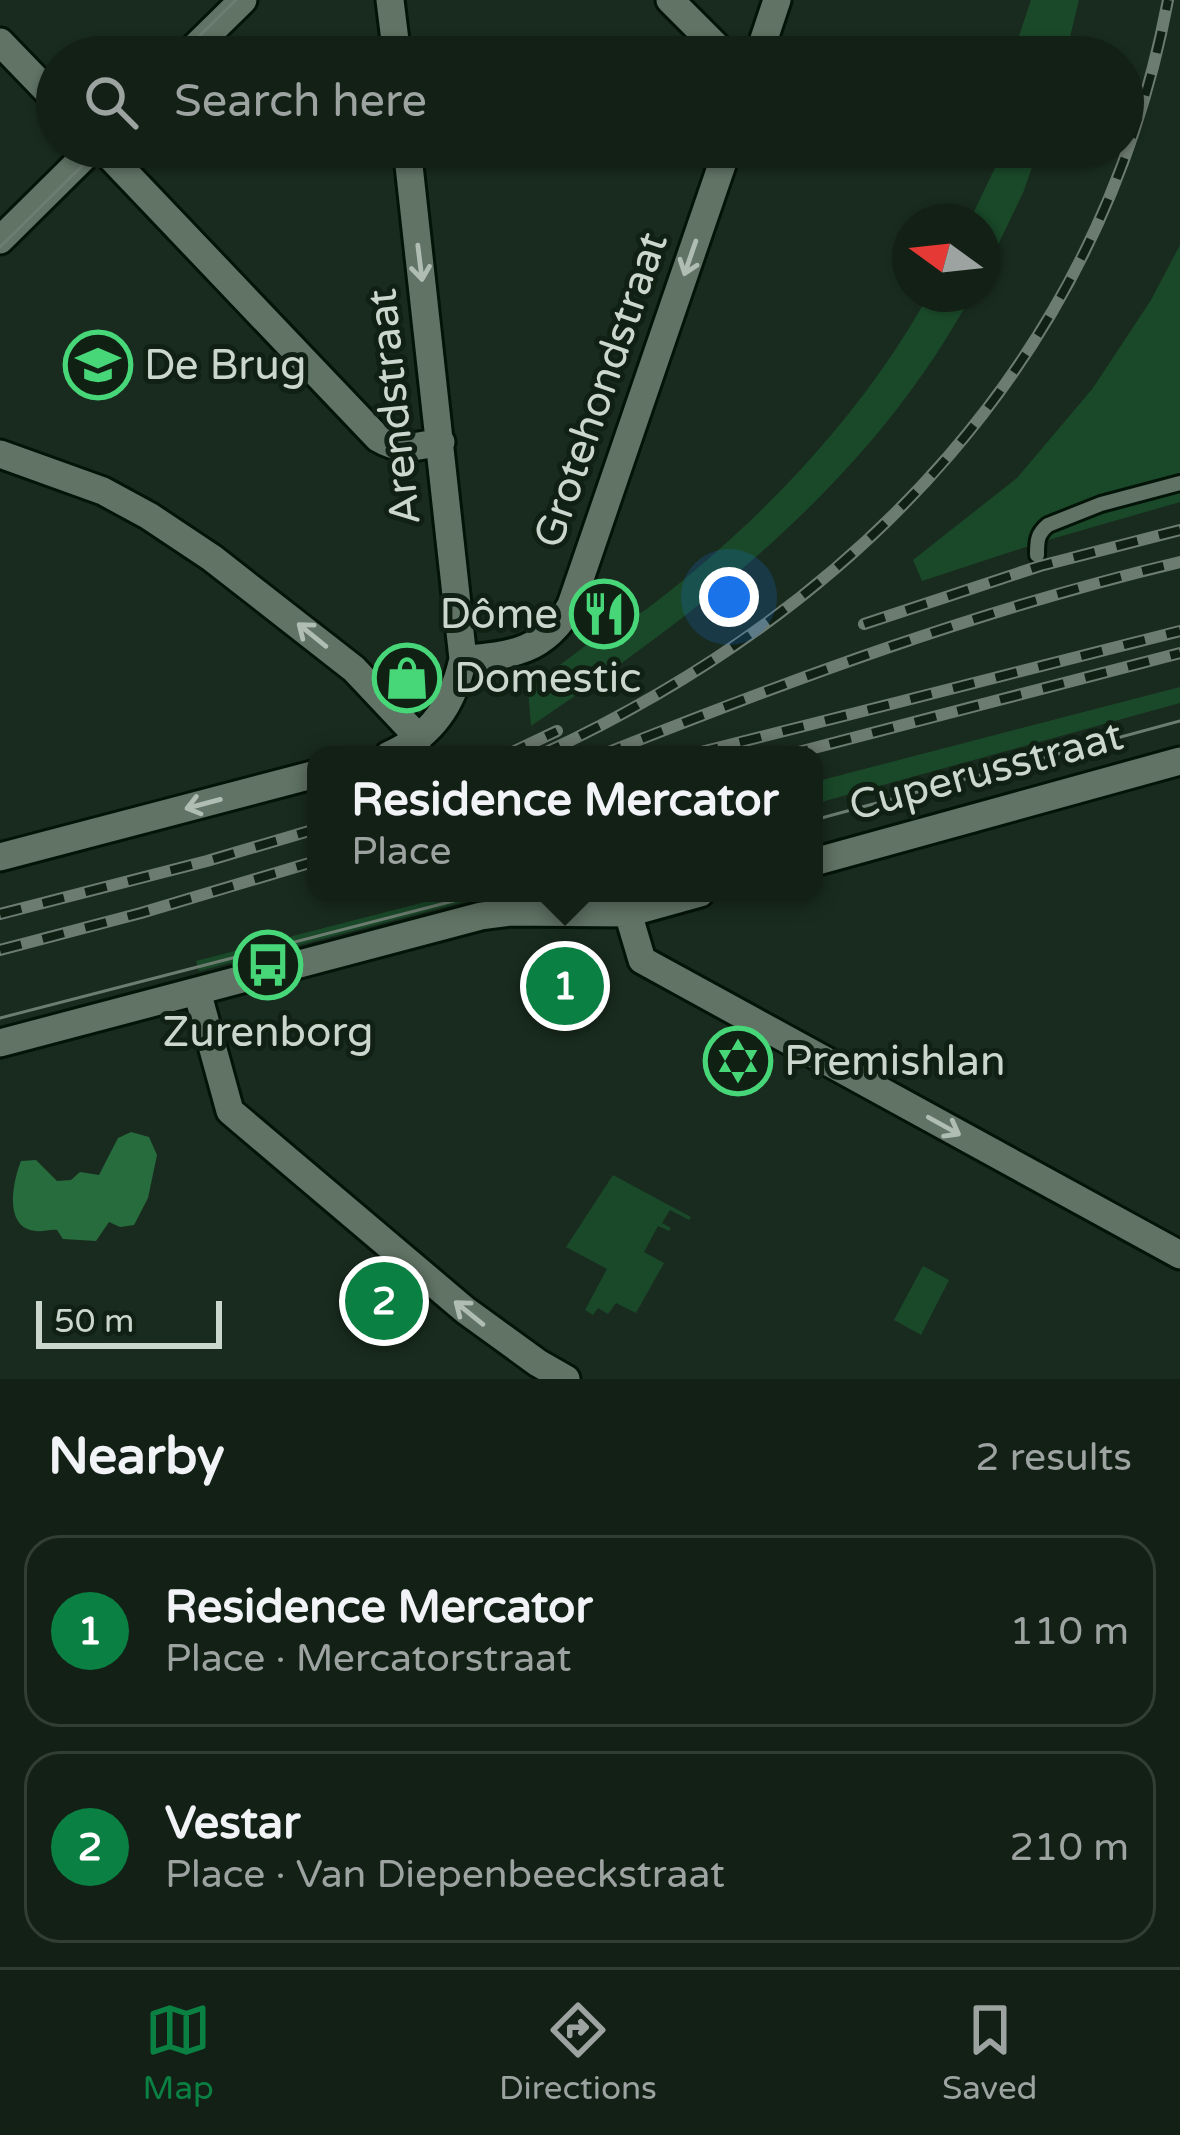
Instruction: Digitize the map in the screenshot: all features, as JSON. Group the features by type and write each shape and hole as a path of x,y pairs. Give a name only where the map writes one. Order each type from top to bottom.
{"street":[{"path":"206,36 243,0"},
{"path":"390,0 394,36"},
{"path":"670,0 706,36"},
{"path":"765,36 777,0"},
{"path":"0,42 36,79"},
{"path":"0,240 76,168"},
{"path":"118,168 378,438 406,448 441,442"},
{"name":"Arendstraat","path":"409,168 463,659"},
{"name":"Grotehondstraat","path":"463,659 507,656 526,649 557,626 572,605 721,168"},
{"path":"0,454 103,491 212,558 354,669 419,738"},
{"path":"405,746 440,718 452,698 463,659"},
{"name":"Cuperusstraat","path":"823,860 1180,761"},
{"path":"0,857 307,777"},
{"path":"0,1043 496,914 628,913 668,902"},
{"path":"628,913 642,960 1180,1256"},
{"path":"197,991 230,1111 465,1310 566,1379"}],"lane":[{"path":"1037,555 1037,539 1048,525 1101,504 1180,483"}],"green space":[{"path":"1031,0 1079,0 1070,36 1019,36"},
{"path":"995,168 1032,168 1000,241 1000,204 978,204"},
{"path":"1180,245 1180,502 922,581 913,560 1017,478 1093,388 1151,300"},
{"path":"918,312 962,312 884,425 794,522 693,609 531,726 528,689 599,636 648,608 729,541 840,425"},
{"path":"1180,687 1180,703 823,802 823,780"},
{"path":"425,902 463,902 199,971 196,961"},
{"path":"131,1132 149,1137 157,1155 148,1198 134,1225 120,1227 109,1222 96,1241 63,1239 57,1230 36,1231 19,1222 13,1202 21,1161 36,1160 57,1181 71,1180 80,1172 99,1175 118,1138"},
{"path":"613,1175 691,1217 670,1210 662,1223 669,1231 658,1226 644,1252 664,1263 636,1313 616,1303 608,1314 598,1308 593,1315 585,1310 607,1269 566,1247"},
{"path":"923,1266 949,1280 921,1335 894,1320"}],"tram line":[{"path":"199,36 236,0"},
{"path":"0,247 80,168"},
{"path":"823,818 1180,721"},
{"path":"0,1018 449,902"}],"railway":[{"path":"1144,93 1168,0"},
{"path":"557,746 656,695 764,625 862,545 949,455 1024,356 1087,247 1119,168"},
{"path":"864,624 1040,566 1180,530"},
{"path":"624,746 887,648 1032,601 1180,562"},
{"path":"725,746 1180,631"},
{"path":"822,746 1180,653"},
{"path":"525,746 557,731"},
{"path":"0,914 307,832"},
{"path":"0,950 307,864"}],"place":[{"name":"De Brug","path":"98,365"},
{"name":"Dôme","path":"604,614"},
{"name":"Domestic","path":"407,678"},
{"name":"Zurenborg","path":"268,965"},
{"name":"Residence Mercator","path":"565,986"},
{"name":"Premishlan","path":"738,1061"},
{"name":"Vestar","path":"384,1301"}]}
